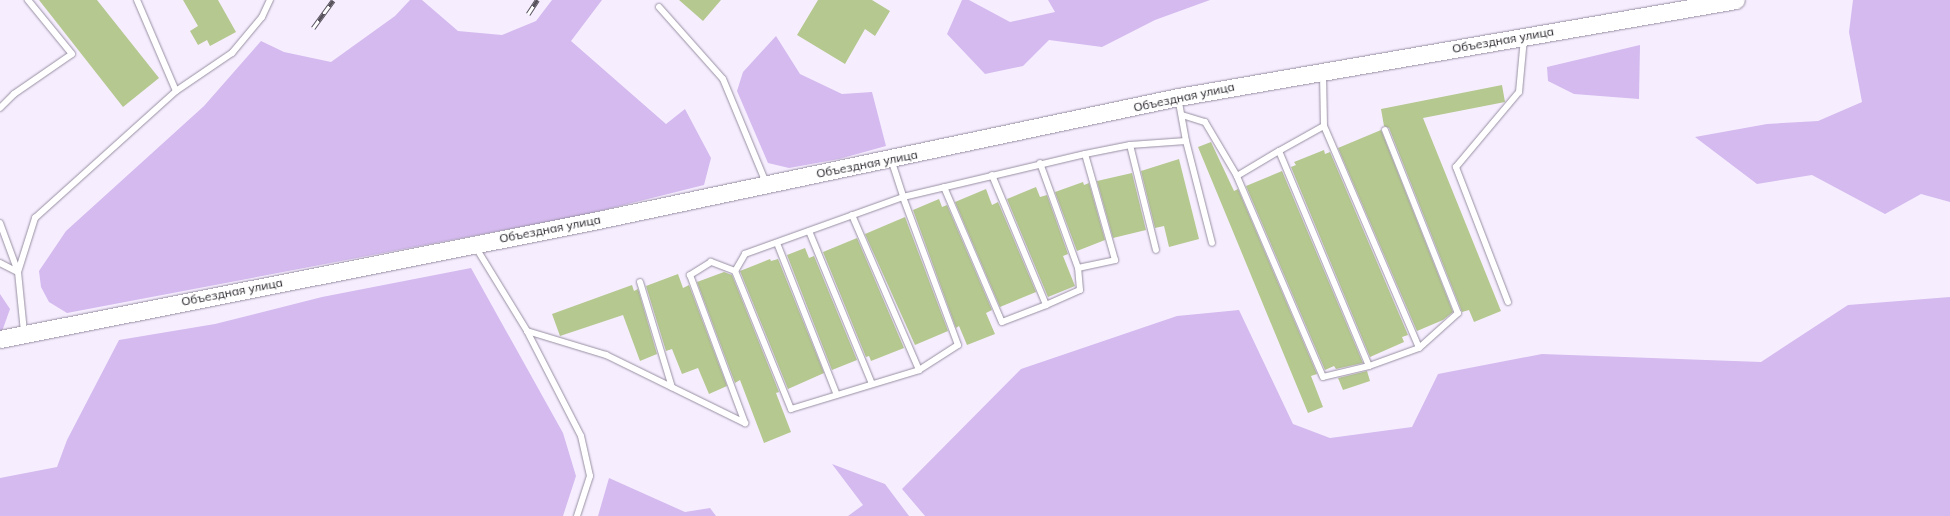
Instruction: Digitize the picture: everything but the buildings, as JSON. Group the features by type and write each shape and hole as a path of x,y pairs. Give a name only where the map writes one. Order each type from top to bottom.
{"main road":[{"name":"Объездная улица","path":"0,339 891,159 1178,97 1323,70 1736,0"}],"lane":[{"path":"0,108 14,94 72,54 28,0"},
{"path":"137,0 176,91"},
{"path":"18,272 35,218 176,91 232,53 262,17 270,0"},
{"path":"659,7 723,79 766,184"},
{"path":"1508,302 1456,167 1519,92 1524,36"},
{"path":"1323,70 1324,126 1419,348"},
{"path":"1178,97 1186,141 1212,243"},
{"path":"1182,115 1206,122 1237,176 1323,377 1369,366 1419,348 1458,313 1385,130"},
{"path":"1237,176 1324,126"},
{"path":"735,271 745,254 903,196 1040,163 1130,145 1186,141"},
{"path":"1130,145 1156,250"},
{"path":"1279,151 1369,366"},
{"path":"1078,268 1116,260 1085,154"},
{"path":"527,331 606,355 745,423 690,275 711,262 735,271 791,409 919,370 958,345 903,196 891,159"},
{"path":"944,186 1002,322 1080,290 1078,268 1040,163"},
{"path":"992,175 1046,305"},
{"path":"852,215 919,370"},
{"path":"0,223 18,272 24,334"},
{"path":"809,231 872,384"},
{"path":"777,243 836,395"},
{"path":"474,244 527,331 581,436 590,476 576,516"},
{"path":"0,263 18,272"},
{"path":"640,282 672,387"}],"shaded area":[{"path":"410,0 422,0 458,31 502,35 536,21 552,0 602,0 571,41 666,124 685,109 711,158 704,185 584,215 67,313 49,302 41,287 39,271 66,231 204,106 261,41 284,52 331,62 395,16"},
{"path":"962,0 969,0 1010,22 1055,12 1048,0 1210,0 1155,20 1102,47 1049,40 1023,66 985,74 947,34"},
{"path":"1853,0 1950,0 1950,202 1921,194 1885,214 1812,175 1757,184 1695,137 1767,124 1818,121 1862,102 1849,32"},
{"path":"776,36 800,74 842,94 872,92 886,146 839,159 789,168 768,163 737,91 743,72"},
{"path":"1640,45 1639,99 1574,94 1548,81 1547,67"},
{"path":"471,268 563,433 576,476 563,516 0,516 0,478 57,467 67,440 119,340 215,324 322,297"},
{"path":"0,294 10,309 0,337"},
{"path":"1950,297 1950,516 925,516 902,489 1021,369 1177,316 1239,310 1293,424 1330,438 1412,427 1438,374 1542,354 1761,362 1848,305"},
{"path":"832,464 885,484 909,516 848,516 863,505"},
{"path":"609,478 685,512 710,508 716,516 598,516"}],"railway":[{"path":"313,28 333,0"},
{"path":"528,14 537,0"}]}
